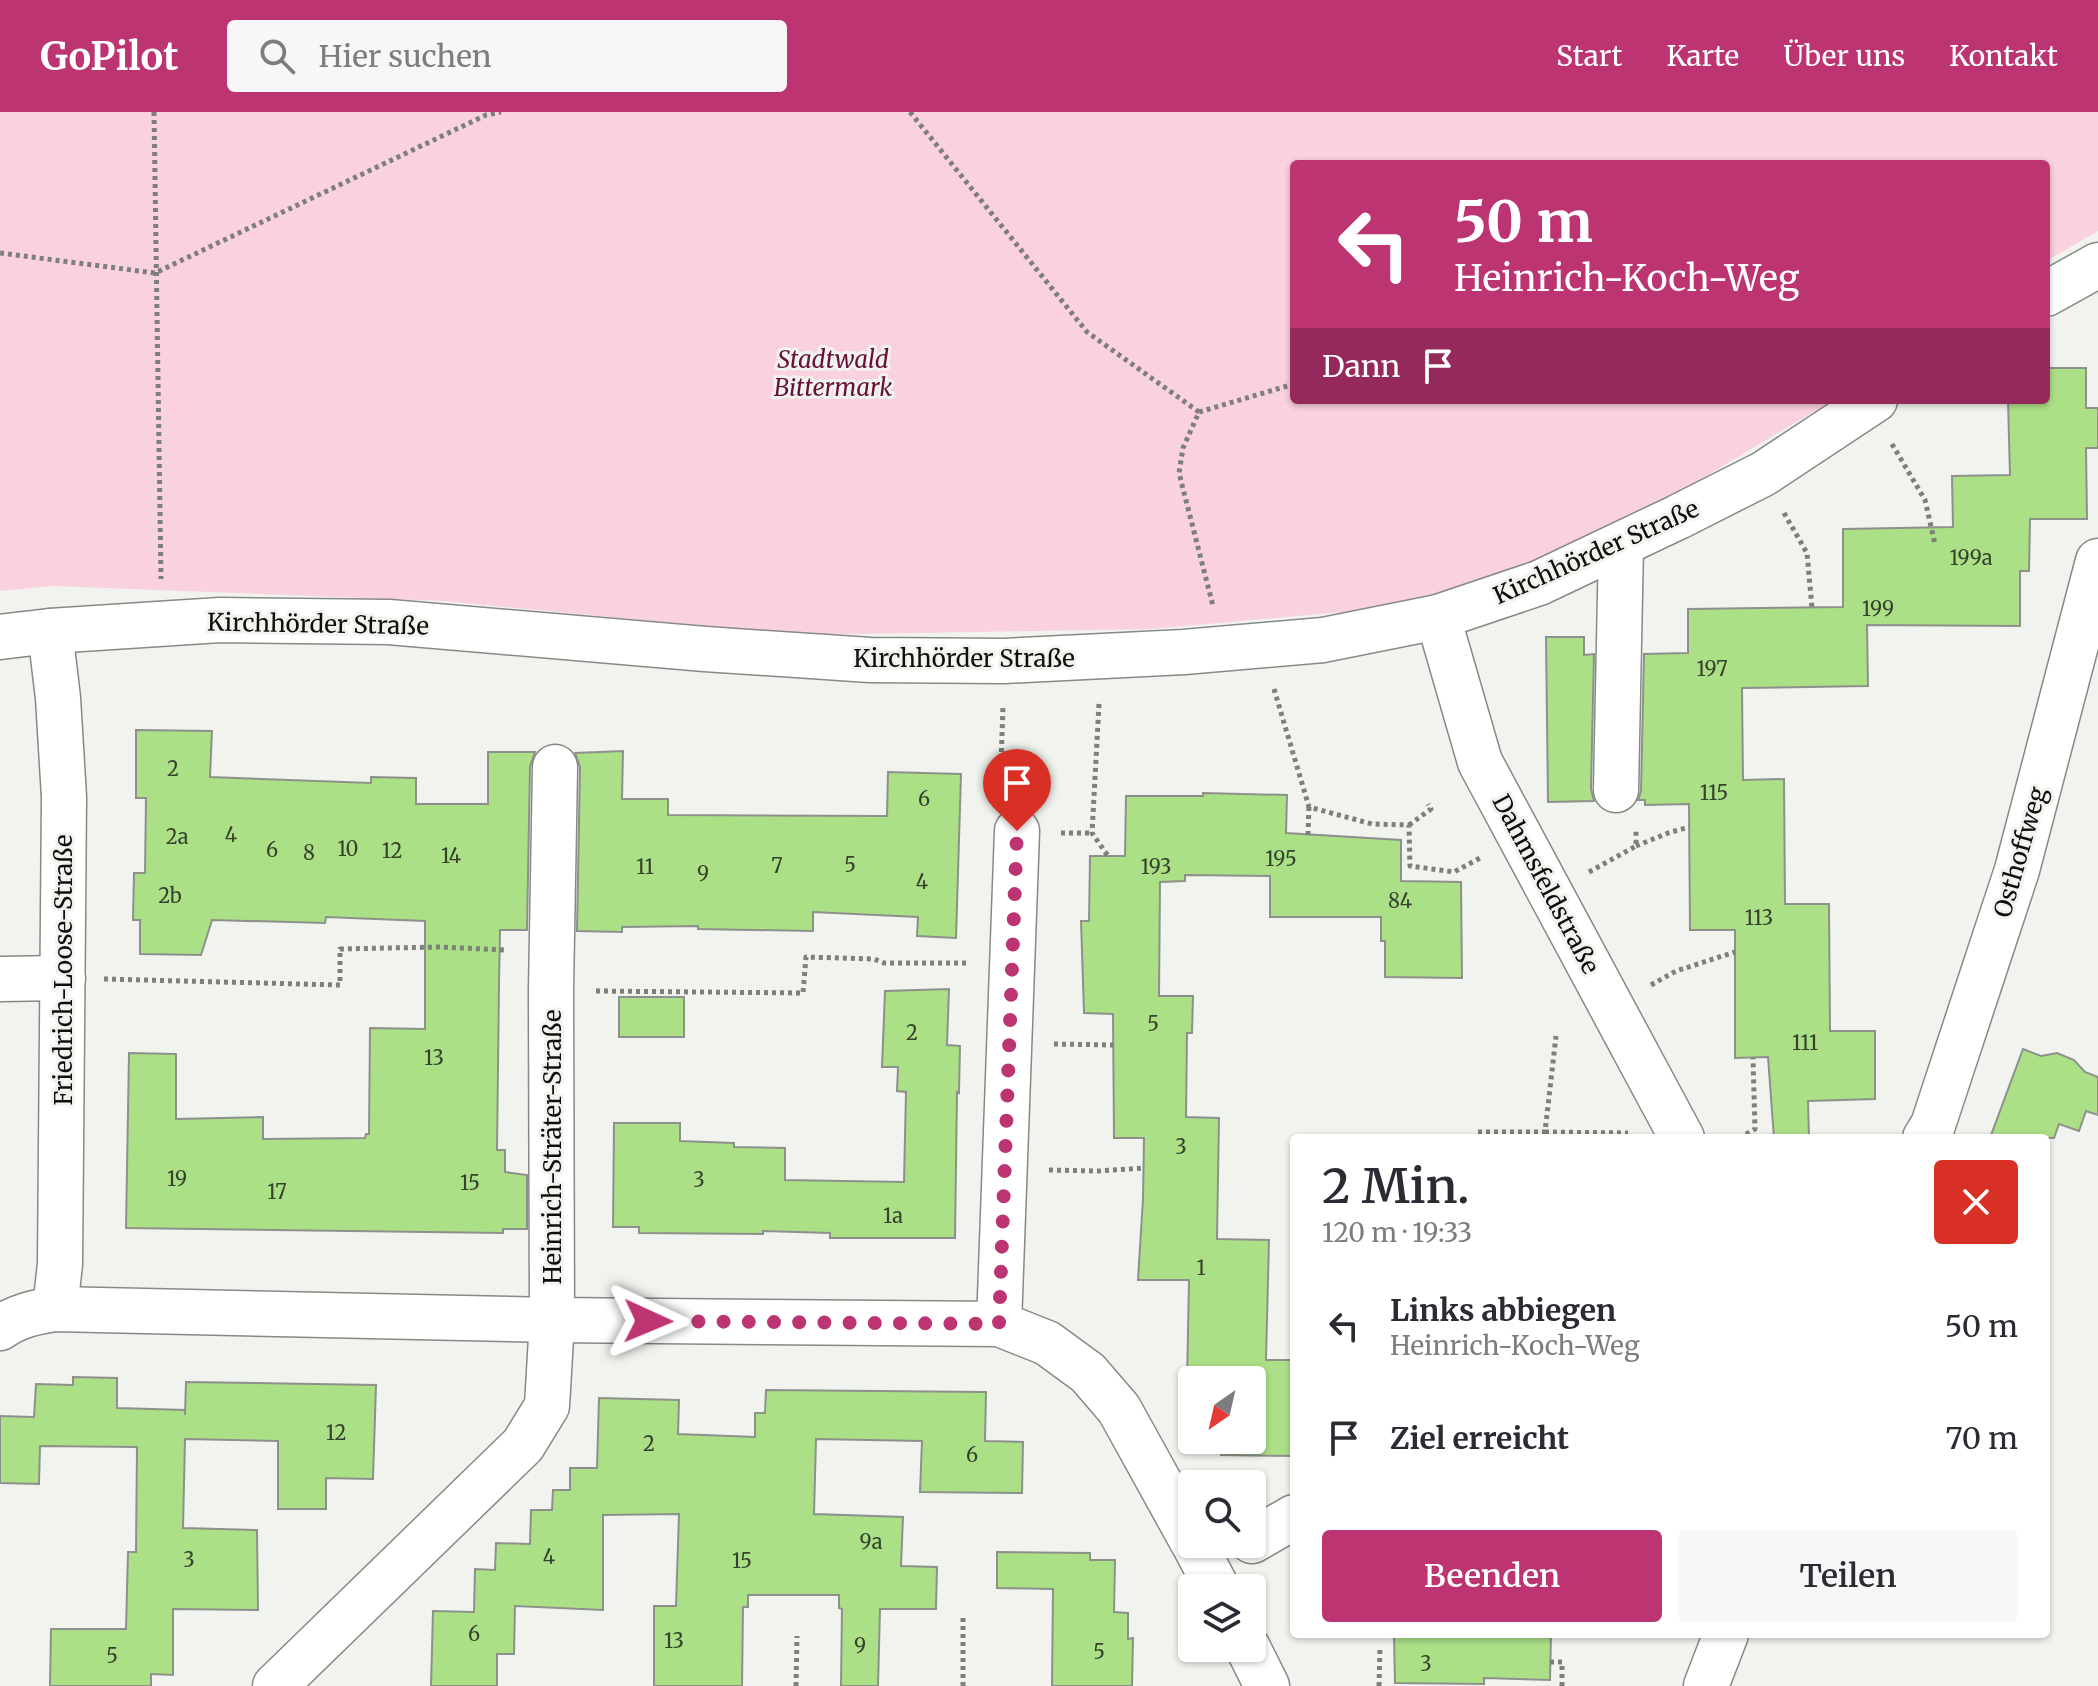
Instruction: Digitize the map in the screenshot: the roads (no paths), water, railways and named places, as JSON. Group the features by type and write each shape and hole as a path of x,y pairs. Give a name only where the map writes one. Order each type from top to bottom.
{"street":[{"path":"2050,292 2098,265"},
{"name":"Kirchhörder Straße","path":"0,637 220,620 389,622 870,660 1004,661 1184,652 1323,640 1438,617 1539,583 1763,474 1869,404"},
{"path":"1616,790 1621,545"},
{"name":"Osthoffweg","path":"1927,1134 2017,870 2098,561"},
{"name":"Dahmsfeldstraße","path":"1438,617 1480,762 1680,1134"},
{"name":"Friedrich-Loose-Straße","path":"50,631 64,797 60,1264 55,1309"},
{"name":"Heinrich-Sträter-Straße","path":"552,1320 555,767"},
{"path":"999,1324 1017,831"},
{"path":"0,979 63,978"},
{"name":"Heinrich-Sträter-Straße","path":"0,1328 35,1312 55,1309 552,1320 999,1324 1047,1343 1088,1373 1119,1409 1202,1560"},
{"path":"275,1686 523,1445 547,1406 552,1320"},
{"path":"1266,1533 1290,1519"},
{"path":"1706,1686 1724,1638"},
{"path":"1255,1662 1267,1686"}],"park label":[{"name":"Stadtwald Bittermark","path":"833,373"}]}
